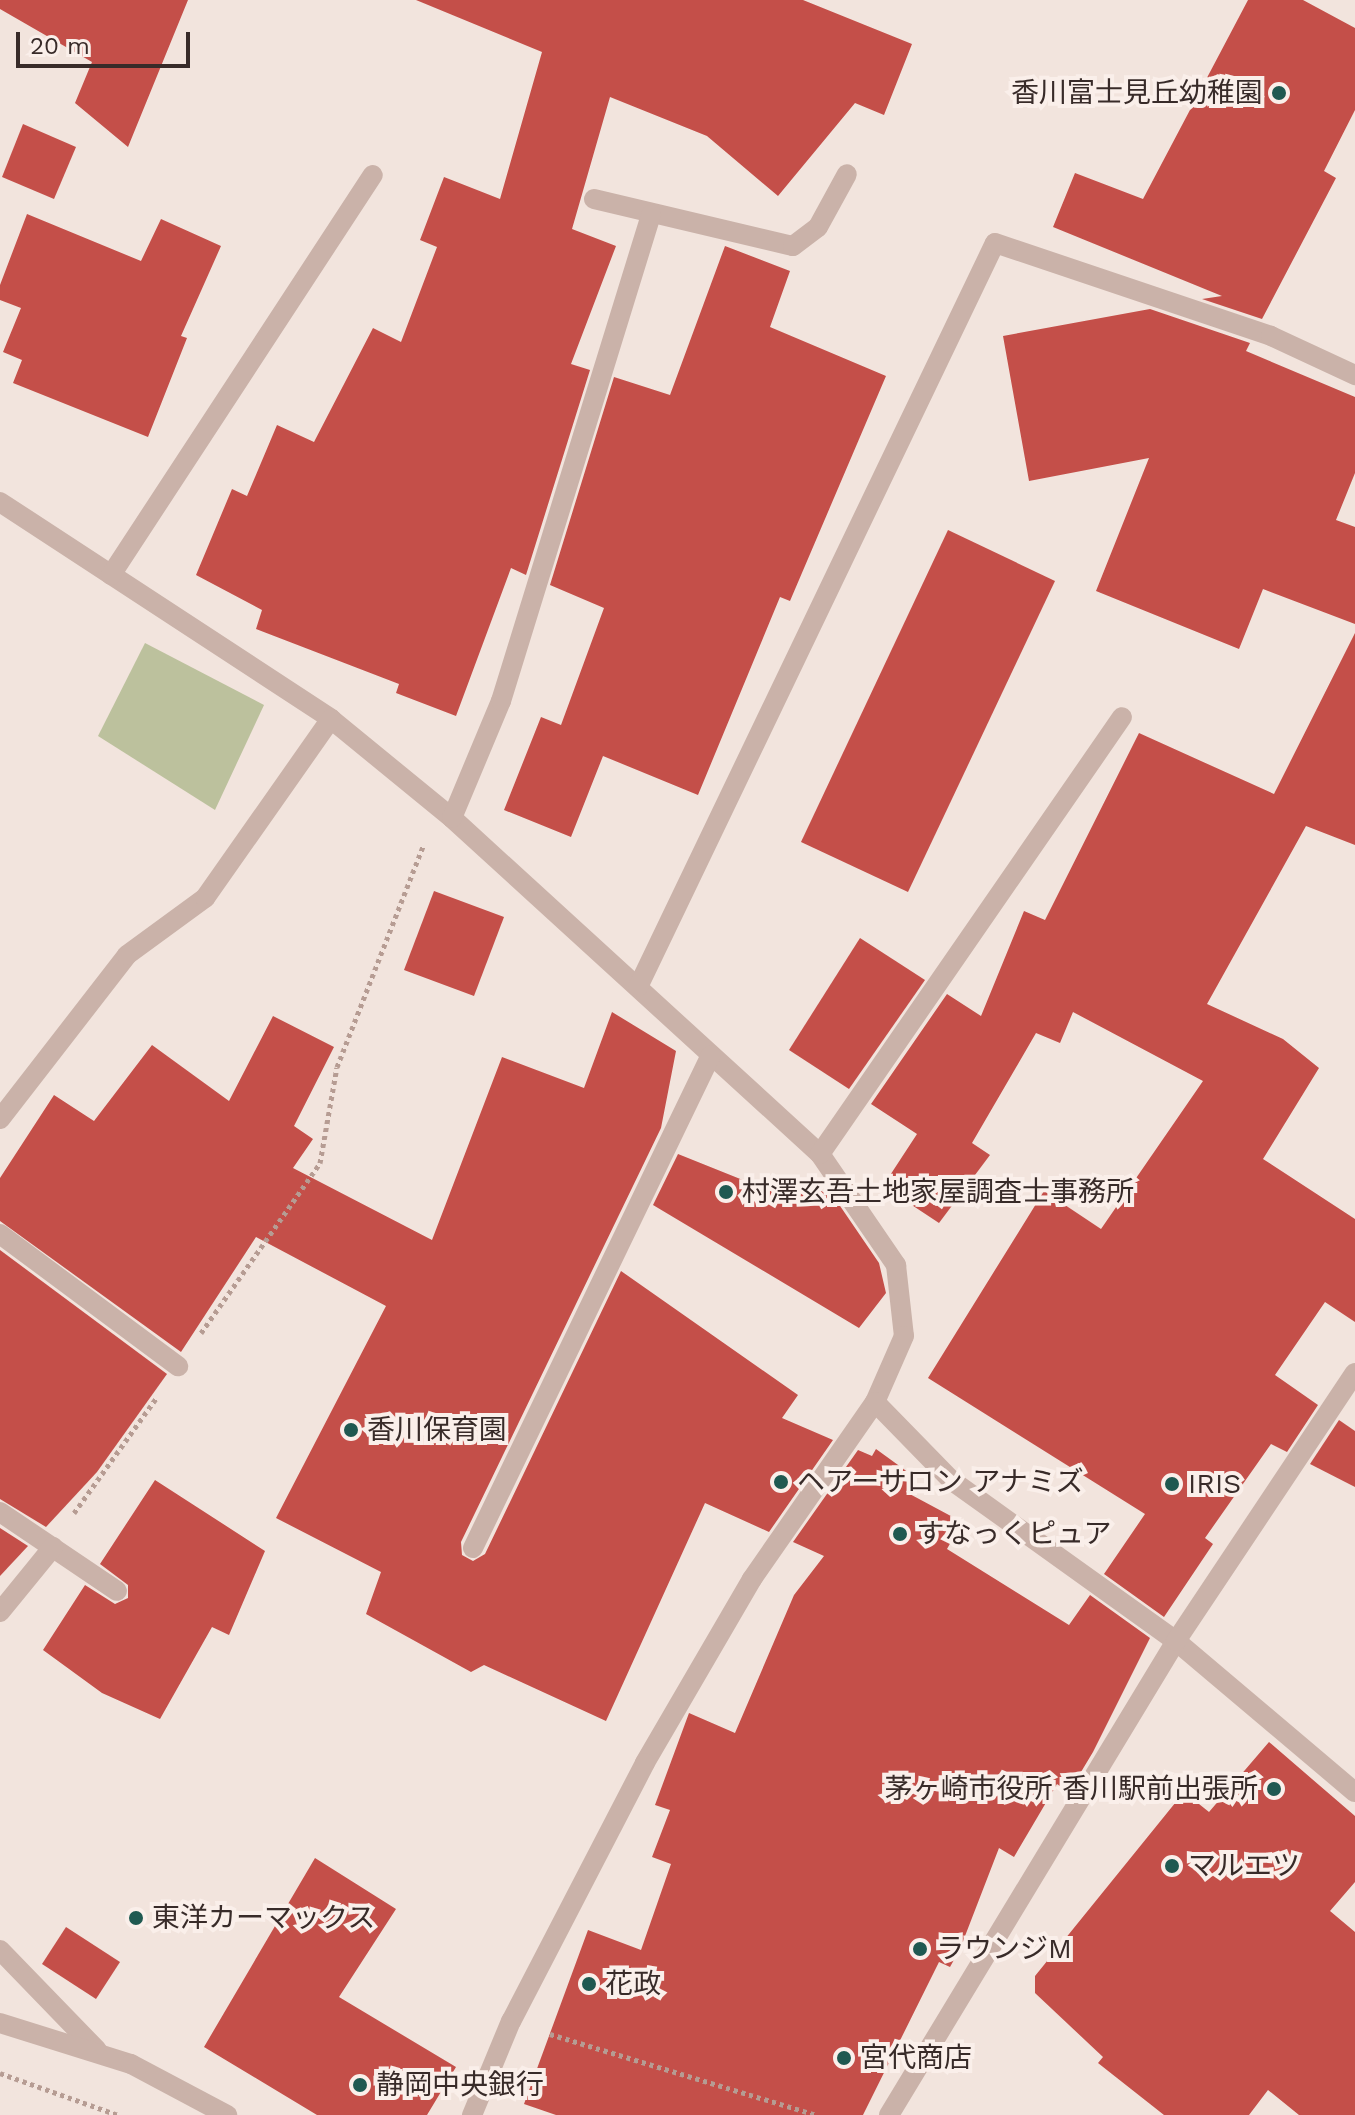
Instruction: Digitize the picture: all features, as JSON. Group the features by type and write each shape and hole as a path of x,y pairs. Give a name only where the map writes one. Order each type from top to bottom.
{"street":[{"path":"594,199 651,215 793,246 818,227 847,174"},
{"path":"111,575 373,175"},
{"path":"445,812 510,674 651,215"},
{"path":"638,987 995,243 1271,336 1355,375"},
{"path":"0,502 331,719 445,812 820,1154 896,1265 904,1336 875,1402 744,1592 645,1763 511,2021 472,2115"},
{"path":"820,1154 1122,717"},
{"path":"0,1119 127,955 205,898 331,719"},
{"path":"473,1548 711,1055"},
{"path":"0,1234 178,1366"},
{"path":"889,2115 1176,1641 1355,1373"},
{"path":"875,1402 951,1480 1176,1641 1355,1792"},
{"path":"0,1512 117,1591"},
{"path":"0,1612 53,1547"},
{"path":"0,1950 100,2053"},
{"path":"0,2023 100,2053 227,2115"}],"path":[{"path":"53,1547 320,1163 337,1067 445,812"},
{"path":"511,2021 816,2115"},
{"path":"0,2073 118,2115"}],"green space":[{"path":"145,643 264,705 215,810 98,736"}],"building":[{"path":"0,0 188,0 128,147 75,103 92,62 0,9"},
{"path":"416,0 803,0 912,44 884,115 855,103 778,196 707,136 610,97 572,229 616,246 571,364 590,370 526,575 511,568 456,716 396,693 399,684 256,629 262,610 196,575 232,489 247,496 277,425 314,442 373,328 401,342 437,247 420,240 444,177 500,199 542,52"},
{"path":"1248,0 1303,0 1355,28 1355,110 1324,171 1336,178 1262,319 1202,299 1222,296 1053,227 1075,173 1143,199"},
{"path":"23,124 76,147 54,199 2,177"},
{"path":"27,214 141,261 161,219 221,246 181,336 187,338 148,437 13,383 22,360 3,352 21,308 0,300 0,285"},
{"path":"725,246 790,271 770,327 886,376 790,601 780,597 698,795 603,756 571,837 504,810 541,717 561,725 604,608 550,585 614,377 670,395"},
{"path":"1150,309 1250,343 1246,351 1355,397 1355,473 1336,520 1355,527 1355,624 1263,589 1239,649 1096,591 1149,458 1029,481 1003,336"},
{"path":"948,530 1055,581 908,892 801,842"},
{"path":"1355,633 1355,845 1306,826 1207,1004 1283,1039 1319,1068 1263,1159 1355,1219 1355,1322 1325,1302 1275,1375 1318,1405 1287,1452 1271,1444 1205,1538 1213,1544 1164,1617 1104,1574 1145,1514 928,1378 1044,1191 1101,1229 1203,1081 1073,1012 1060,1043 1036,1033 972,1143 990,1155 939,1223 883,1186 917,1134 871,1104 947,994 981,1016 1024,911 1045,920 1139,733 1274,794"},
{"path":"434,891 504,917 474,996 404,970"},
{"path":"860,938 925,980 849,1089 789,1050"},
{"path":"612,1012 676,1051 661,1128 461,1542 462,1555 473,1561 485,1554 621,1271 798,1395 782,1418 833,1440 769,1532 705,1503 606,1721 484,1665 471,1672 366,1614 381,1572 276,1518 386,1306 256,1237 181,1352 0,1221 0,1178 54,1095 94,1121 152,1045 229,1101 273,1016 334,1047 294,1126 313,1139 293,1168 432,1240 502,1057 584,1088"},
{"path":"678,1154 793,1200 805,1181 836,1200 879,1263 886,1293 859,1328 653,1205"},
{"path":"0,1250 167,1374 97,1472 46,1527 0,1499"},
{"path":"1339,1420 1355,1431 1355,1487 1310,1464"},
{"path":"876,1449 916,1478 906,1492 962,1522 947,1549 1069,1625 1090,1595 1150,1638 1093,1752 1069,1792 1057,1784 1014,1857 999,1848 960,1949 950,1967 939,1962 863,2115 556,2115 524,2104 588,1930 641,1950 671,1864 652,1857 670,1810 655,1805 689,1713 735,1733 794,1595 824,1556 793,1542 858,1450 872,1456"},
{"path":"155,1480 265,1551 229,1635 212,1627 160,1719 102,1693 43,1650 85,1585 115,1604 128,1598 128,1585 100,1564"},
{"path":"0,1528 28,1546 0,1576"},
{"path":"1269,1742 1355,1816 1355,1882 1330,1911 1355,1932 1355,2115 1299,2115 1268,2090 1249,2115 1164,2115 1098,2063 1103,2057 1035,1993 1035,1976 1184,1792 1209,1812"},
{"path":"315,1858 396,1909 339,1997 456,2067 427,2115 317,2115 204,2047"},
{"path":"66,1927 120,1962 96,1999 42,1964"}],"place":[{"name":"香川富士見丘幼稚園","path":"1279,93"},
{"name":"村澤玄吾土地家屋調査士事務所","path":"726,1192"},
{"name":"香川保育園","path":"351,1430"},
{"name":"ヘアーサロン アナミズ","path":"781,1482"},
{"name":"IRIS","path":"1172,1484"},
{"name":"すなっくピュア","path":"900,1534"},
{"name":"茅ヶ崎市役所 香川駅前出張所","path":"1274,1789"},
{"name":"マルエツ","path":"1172,1866"},
{"name":"東洋カーマックス","path":"136,1918"},
{"name":"ラウンジM","path":"920,1949"},
{"name":"花政","path":"589,1984"},
{"name":"宮代商店","path":"844,2058"},
{"name":"静岡中央銀行","path":"360,2085"}]}
